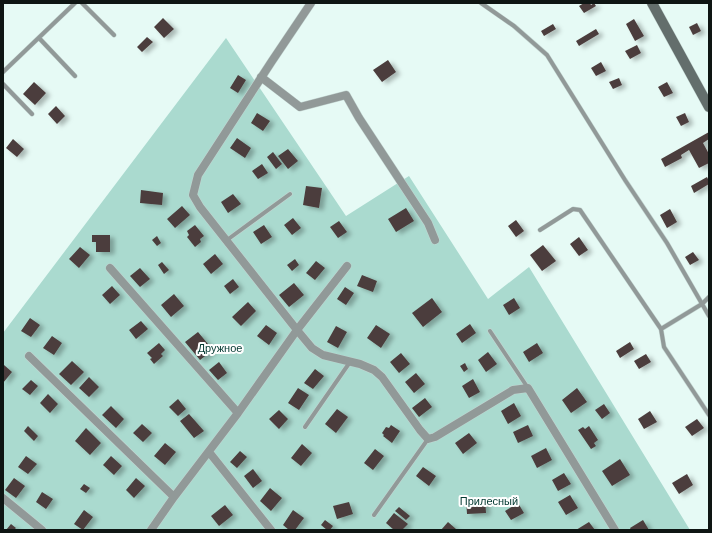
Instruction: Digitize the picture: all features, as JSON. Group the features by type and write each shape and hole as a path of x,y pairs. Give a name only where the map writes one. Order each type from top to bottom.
{"street":[{"path":"311,3 198,175 193,195 200,207 312,348 323,355 350,361 374,370 382,377 428,439 435,438 513,390 528,388 615,530"},
{"path":"652,3 709,107"},
{"path":"262,78 300,106 346,95 359,118 428,223 436,240"},
{"path":"151,530 174,497 238,413 297,330 347,266"},
{"path":"110,268 238,413"},
{"path":"29,356 174,497"},
{"path":"209,452 271,530"},
{"path":"3,498 42,530"}],"lane":[{"path":"3,72 75,3"},
{"path":"82,3 114,35"},
{"path":"481,3 514,26 547,55 625,180 667,243 709,316"},
{"path":"38,38 75,76"},
{"path":"3,84 32,114"},
{"path":"226,240 290,194"},
{"path":"540,230 573,209 580,210 661,329 664,347 709,415"},
{"path":"661,329 702,304 709,297"},
{"path":"490,331 528,388"},
{"path":"305,428 350,361"},
{"path":"374,515 428,439"}],"green space":[{"name":"Дружное","path":"226,38 346,216 409,176 488,299 529,267 690,530 3,530 3,333"}],"building":[{"path":"584,3 590,3 591,5 594,3 596,6 584,13 579,6"},
{"path":"163,18 174,29 164,38 154,27"},
{"path":"634,19 644,36 635,41 626,24"},
{"path":"697,23 701,31 693,35 689,27"},
{"path":"553,24 556,29 544,36 541,31"},
{"path":"596,29 599,34 579,46 576,41"},
{"path":"147,37 153,42 142,52 137,47"},
{"path":"637,45 641,53 630,59 625,51"},
{"path":"388,60 396,72 382,82 373,70"},
{"path":"601,62 606,71 596,76 591,68"},
{"path":"238,75 246,80 238,93 230,88"},
{"path":"619,78 622,85 613,89 609,82"},
{"path":"34,82 46,93 35,105 23,94"},
{"path":"667,82 673,93 664,97 658,87"},
{"path":"56,106 65,116 57,124 48,114"},
{"path":"257,113 270,121 263,131 251,123"},
{"path":"685,113 689,122 681,126 676,117"},
{"path":"709,132 709,139 703,143 709,154 709,163 699,168 689,150 681,155 682,158 665,167 661,159"},
{"path":"237,138 251,148 245,158 230,148"},
{"path":"13,139 24,149 17,157 6,148"},
{"path":"288,149 298,161 288,169 278,156"},
{"path":"273,152 282,164 276,169 267,157"},
{"path":"262,164 268,173 258,179 252,171"},
{"path":"707,177 709,184 694,193 691,186"},
{"path":"306,186 322,188 319,208 303,205"},
{"path":"141,190 163,193 162,205 140,203"},
{"path":"233,194 241,204 228,213 221,202"},
{"path":"182,206 190,215 175,228 167,219"},
{"path":"406,208 414,221 396,232 388,219"},
{"path":"670,209 677,222 667,228 660,215"},
{"path":"293,218 301,228 292,235 284,225"},
{"path":"516,220 524,231 516,237 508,226"},
{"path":"339,221 347,232 338,238 330,227"},
{"path":"195,225 204,236 200,239 201,242 195,247 187,237 189,235 187,231"},
{"path":"264,225 272,237 261,244 253,232"},
{"path":"92,235 110,235 110,252 96,252 96,242 92,242"},
{"path":"157,236 161,243 157,246 152,240"},
{"path":"579,237 588,250 579,256 570,244"},
{"path":"543,245 556,261 542,271 530,255"},
{"path":"80,247 90,255 79,268 69,259"},
{"path":"693,252 699,260 690,265 685,257"},
{"path":"215,254 223,264 211,274 203,264"},
{"path":"295,259 299,265 292,271 287,265"},
{"path":"316,261 325,268 315,280 306,273"},
{"path":"162,262 169,270 164,274 158,265"},
{"path":"140,268 150,279 140,287 130,276"},
{"path":"362,275 377,281 373,292 357,286"},
{"path":"233,279 239,287 230,294 224,286"},
{"path":"294,283 304,295 289,307 279,295"},
{"path":"112,286 120,295 110,304 102,295"},
{"path":"345,287 354,293 346,305 337,299"},
{"path":"174,294 184,306 171,317 161,305"},
{"path":"432,298 442,312 423,327 412,313"},
{"path":"514,298 520,308 509,315 503,305"},
{"path":"248,302 256,311 241,326 232,317"},
{"path":"30,318 40,325 31,337 21,331"},
{"path":"141,321 148,329 136,339 129,330"},
{"path":"470,324 476,333 462,343 456,334"},
{"path":"266,325 277,333 269,345 257,336"},
{"path":"376,325 390,334 381,348 367,338"},
{"path":"336,326 347,332 338,348 327,342"},
{"path":"198,332 213,350 200,360 185,342"},
{"path":"52,336 62,343 54,355 43,348"},
{"path":"630,342 634,349 620,358 616,351"},
{"path":"159,343 165,350 161,354 163,356 154,364 150,359 152,358 147,353"},
{"path":"537,343 543,353 529,362 523,352"},
{"path":"488,352 497,364 486,372 478,360"},
{"path":"401,353 410,364 399,373 390,362"},
{"path":"646,354 651,362 639,369 634,361"},
{"path":"72,361 84,372 71,385 59,374"},
{"path":"219,362 227,373 218,380 209,370"},
{"path":"465,363 468,369 464,372 460,366"},
{"path":"4,365 12,372 3,383 3,366"},
{"path":"315,369 324,376 313,389 304,383"},
{"path":"416,373 425,384 414,393 405,382"},
{"path":"89,377 99,387 89,397 79,388"},
{"path":"473,379 480,392 469,398 462,386"},
{"path":"31,380 38,386 30,395 22,389"},
{"path":"298,388 309,395 299,410 288,403"},
{"path":"577,388 587,402 571,413 562,400"},
{"path":"48,394 58,404 50,413 40,403"},
{"path":"425,398 432,407 419,417 412,408"},
{"path":"178,399 186,409 178,416 169,407"},
{"path":"514,403 521,416 508,424 501,411"},
{"path":"604,404 610,413 602,419 595,410"},
{"path":"111,406 124,419 116,428 102,415"},
{"path":"337,409 348,417 336,433 325,424"},
{"path":"279,410 288,419 279,429 269,419"},
{"path":"650,411 657,422 644,429 638,419"},
{"path":"189,414 204,431 194,438 180,421"},
{"path":"697,419 704,428 692,436 685,427"},
{"path":"142,424 152,433 143,442 133,433"},
{"path":"391,425 400,431 392,443 383,436 384,435 382,433 386,427 389,428"},
{"path":"528,425 533,436 518,443 513,432"},
{"path":"28,426 38,436 34,441 24,431"},
{"path":"589,426 598,440 594,443 596,446 591,449 578,430 583,427 585,429"},
{"path":"86,428 101,443 90,455 75,441"},
{"path":"469,433 477,443 463,454 455,443"},
{"path":"165,443 176,452 165,465 154,456"},
{"path":"302,444 312,453 301,466 291,458"},
{"path":"546,448 552,460 537,468 531,456"},
{"path":"375,449 384,456 373,470 364,463"},
{"path":"240,451 247,457 237,468 230,462"},
{"path":"26,456 37,464 28,474 18,467"},
{"path":"111,456 122,466 114,475 103,465"},
{"path":"620,459 630,475 612,486 602,471"},
{"path":"423,467 436,476 429,486 416,476"},
{"path":"253,469 262,481 253,488 244,476"},
{"path":"564,473 571,484 558,491 552,480"},
{"path":"687,474 693,485 679,494 672,483"},
{"path":"14,478 25,486 16,498 5,490"},
{"path":"136,478 145,486 134,498 126,490"},
{"path":"84,484 90,488 86,493 80,489"},
{"path":"270,488 282,498 271,511 260,501"},
{"path":"42,492 53,499 46,509 36,502"},
{"path":"570,495 578,508 566,515 558,502"},
{"path":"485,498 486,513 467,514 466,499"},
{"path":"349,502 353,514 337,519 333,506"},
{"path":"518,503 524,513 511,520 505,511"},
{"path":"225,505 233,515 219,526 211,516"},
{"path":"399,507 410,516 406,520 395,511"},
{"path":"84,510 93,517 83,530 74,524"},
{"path":"293,510 304,518 295,530 289,530 283,525"},
{"path":"394,513 408,524 402,530 394,530 386,523"},
{"path":"325,520 333,526 330,530 327,530 321,525"},
{"path":"643,520 649,530 631,530 630,528"},
{"path":"448,522 456,529 441,530"},
{"path":"589,522 595,530 576,530"},
{"path":"11,524 16,528 14,530 6,530"}],"park label":[{"name":"Прилесный","path":"489,501"}]}
